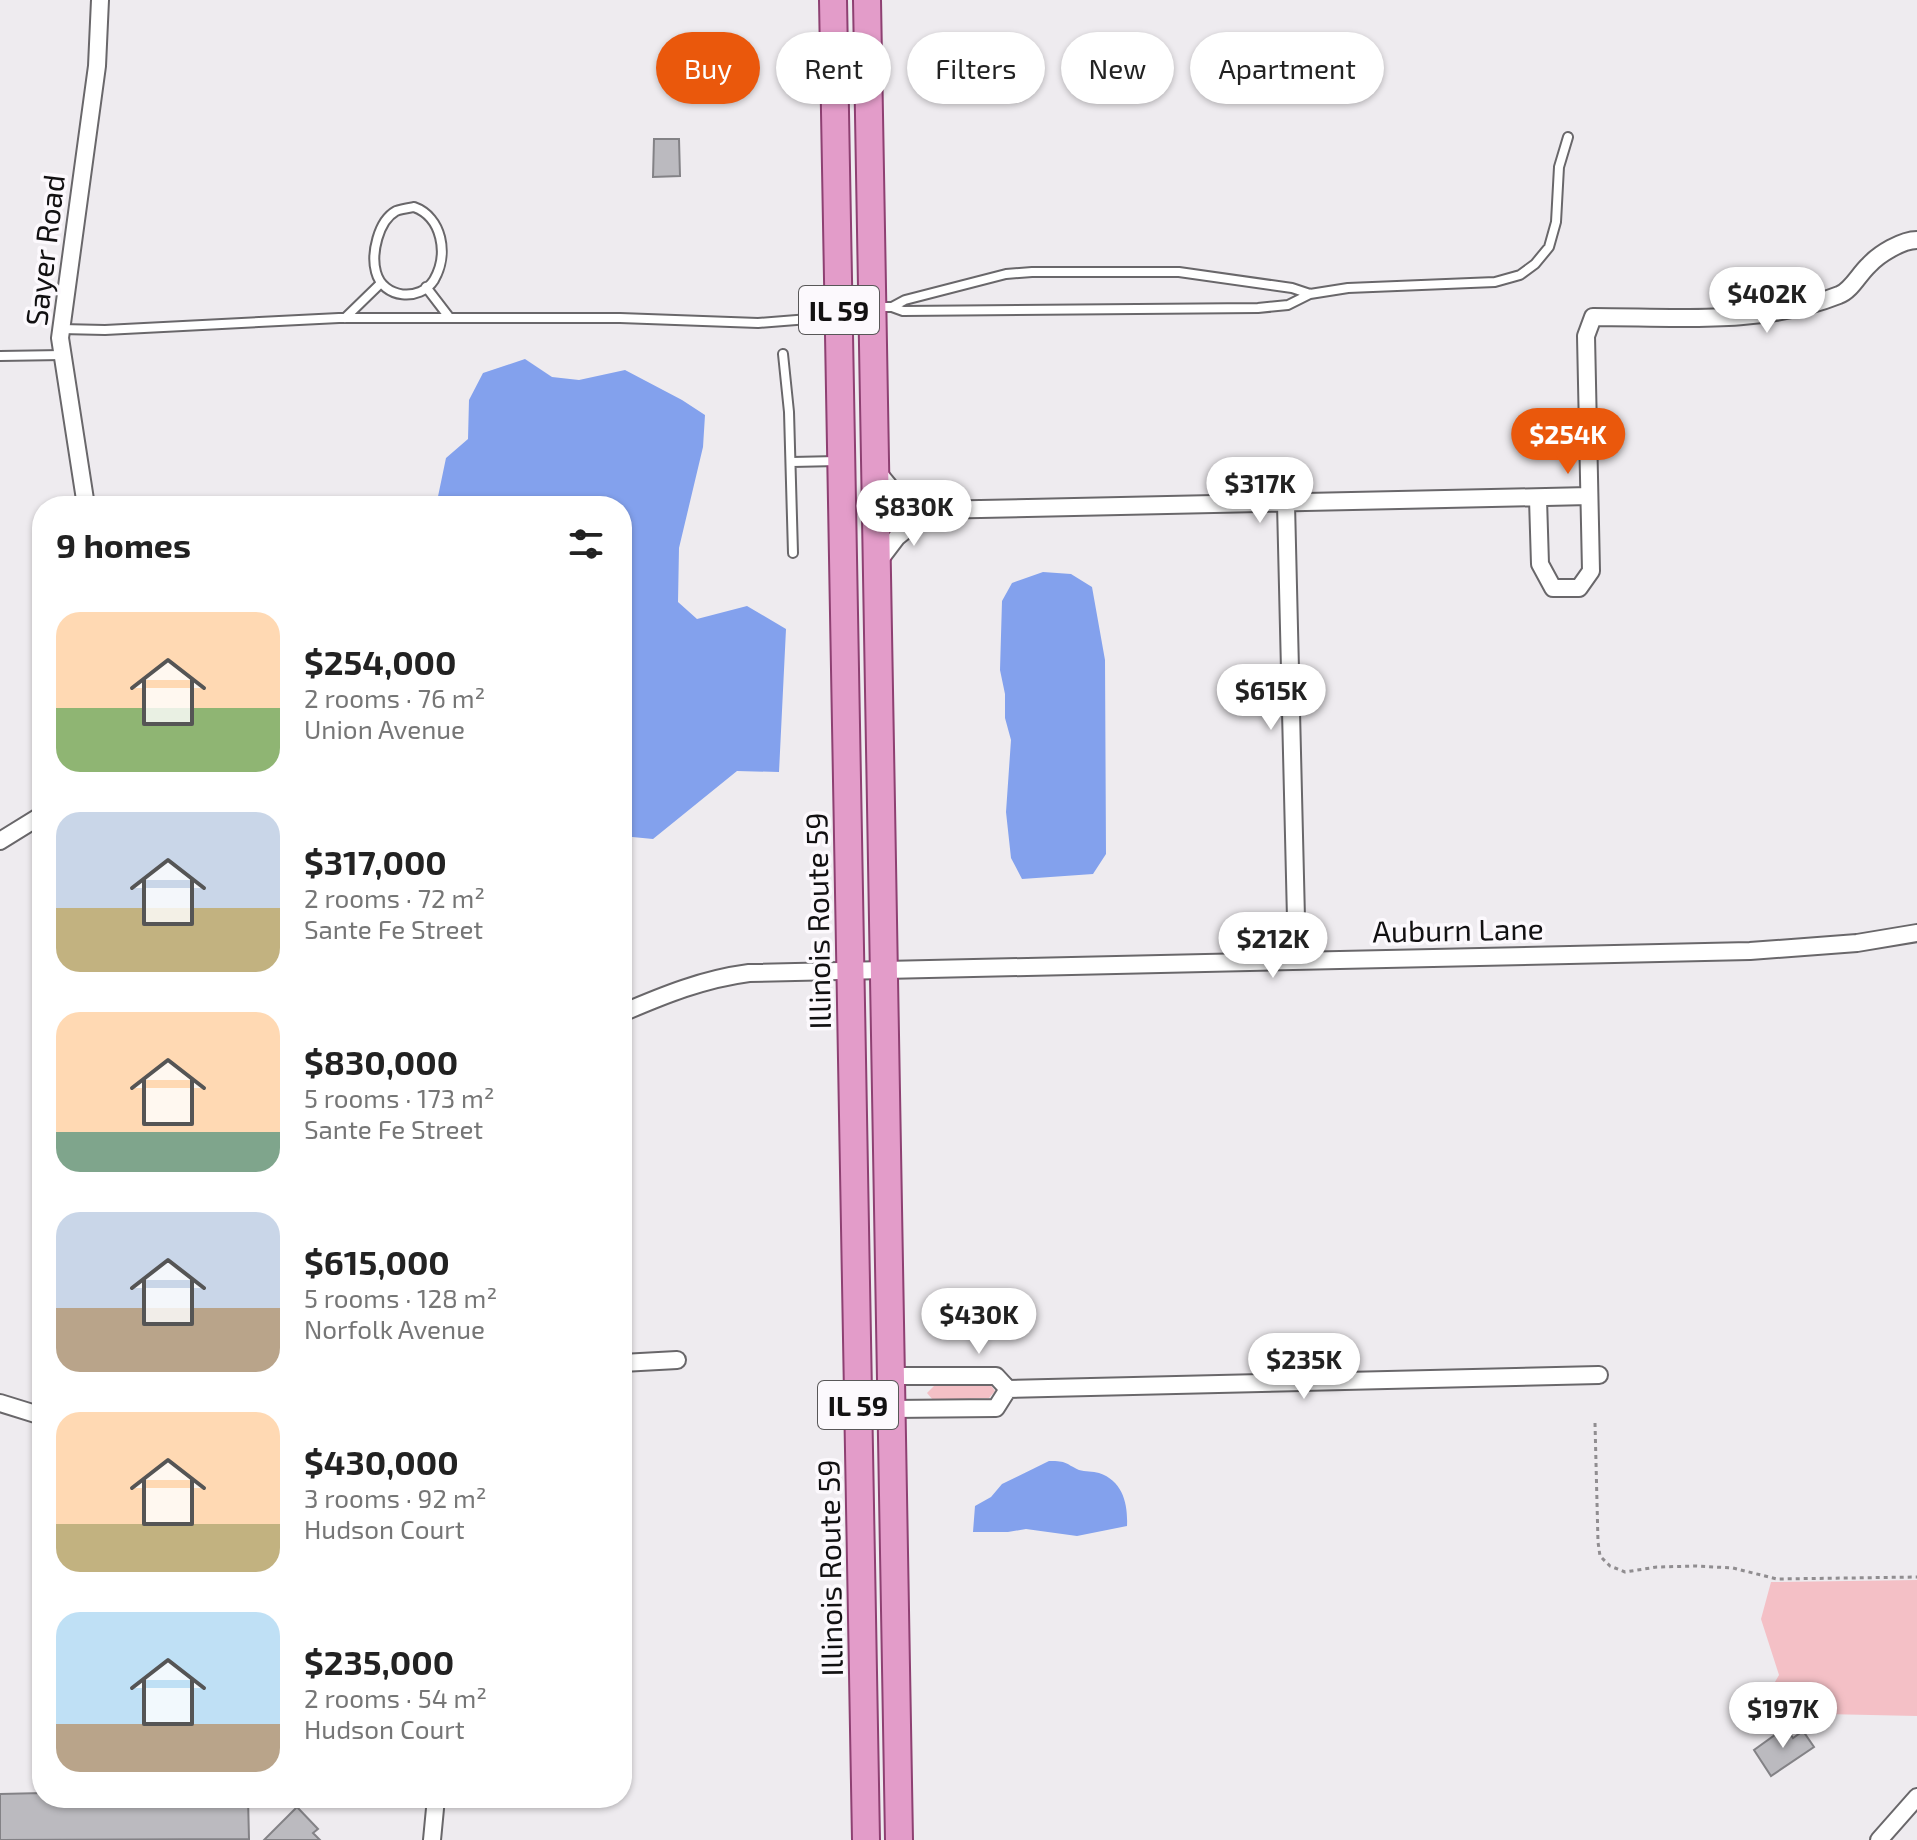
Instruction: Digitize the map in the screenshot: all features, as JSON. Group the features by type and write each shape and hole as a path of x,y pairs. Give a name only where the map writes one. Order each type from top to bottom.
{"main road":[{"name":"Illinois Route 59","path":"833,0 866,1840"},
{"name":"IL 59","path":"867,0 882,307 875,469 899,1840"}],"street":[{"name":"Sayer Road","path":"84,496 61,329 97,66 100,0"},
{"path":"1538,499 1540,564 1553,588 1579,588 1591,571 1586,336 1593,317 1758,316 1800,308 1843,294 1870,263 1908,240 1917,240"},
{"path":"875,469 898,497 930,510 1589,496"},
{"path":"1286,504 1297,960"},
{"path":"877,564 897,537 930,510"},
{"path":"0,841 32,821"},
{"name":"Auburn Lane","path":"632,1009 678,989 721,977 850,969 1750,951 1857,943 1917,933"},
{"path":"632,1362 677,1360"},
{"path":"891,1376 996,1376 1008,1389 1599,1375"},
{"path":"892,1409 996,1408 1008,1389"},
{"path":"0,1403 32,1413"},
{"path":"1879,1840 1917,1797"},
{"path":"432,1840 435,1808"}],"lane":[{"path":"882,307 903,311 1258,308 1288,305 1310,294 1348,288 1495,282 1520,275 1535,264 1549,247 1556,222 1559,167 1568,137"},
{"path":"414,207 425,211 436,222 440,234 434,280 426,287 399,295 380,284 375,268 379,236 387,218 398,210 414,207"},
{"path":"882,307 1006,274 1032,272 1179,272 1292,288 1310,294"},
{"path":"345,318 380,284"},
{"path":"426,287 449,317"},
{"path":"61,329 105,330 345,318 620,318 758,323 839,317"},
{"path":"783,354 792,462 793,553"},
{"path":"0,356 63,355"},
{"path":"792,462 841,461"}],"path":[{"path":"1595,1423 1598,1542 1600,1556 1610,1566 1625,1572 1657,1567 1733,1568 1777,1579 1917,1577"}],"shaded area":[{"path":"990,1384 995,1391 989,1398 933,1400 927,1393 935,1385"},
{"path":"1917,1580 1917,1716 1778,1713 1768,1694 1779,1675 1761,1619 1771,1582"}],"water":[{"path":"525,359 552,377 579,380 625,370 705,415 703,447 679,548 678,602 697,619 747,606 786,629 779,772 737,771 653,839 632,837 632,496 438,496 446,458 468,439 469,400 483,373"},
{"path":"1043,572 1071,574 1092,587 1105,660 1106,854 1093,874 1022,879 1011,858 1006,812 1011,740 1005,718 1005,694 1000,670 1002,601 1012,583"},
{"path":"1049,1461 1099,1473 1114,1482 1125,1502 1127,1526 1077,1536 1026,1529 973,1532 975,1506 991,1497 1002,1484"}],"building":[{"path":"654,139 679,139 680,176 653,177"},
{"path":"1786,1727 1793,1738 1803,1731 1814,1747 1771,1776 1754,1750"},
{"path":"32,1793 32,1808 248,1808 249,1839 0,1840 0,1794"},
{"path":"298,1808 318,1829 313,1833 320,1840 264,1840"}]}
